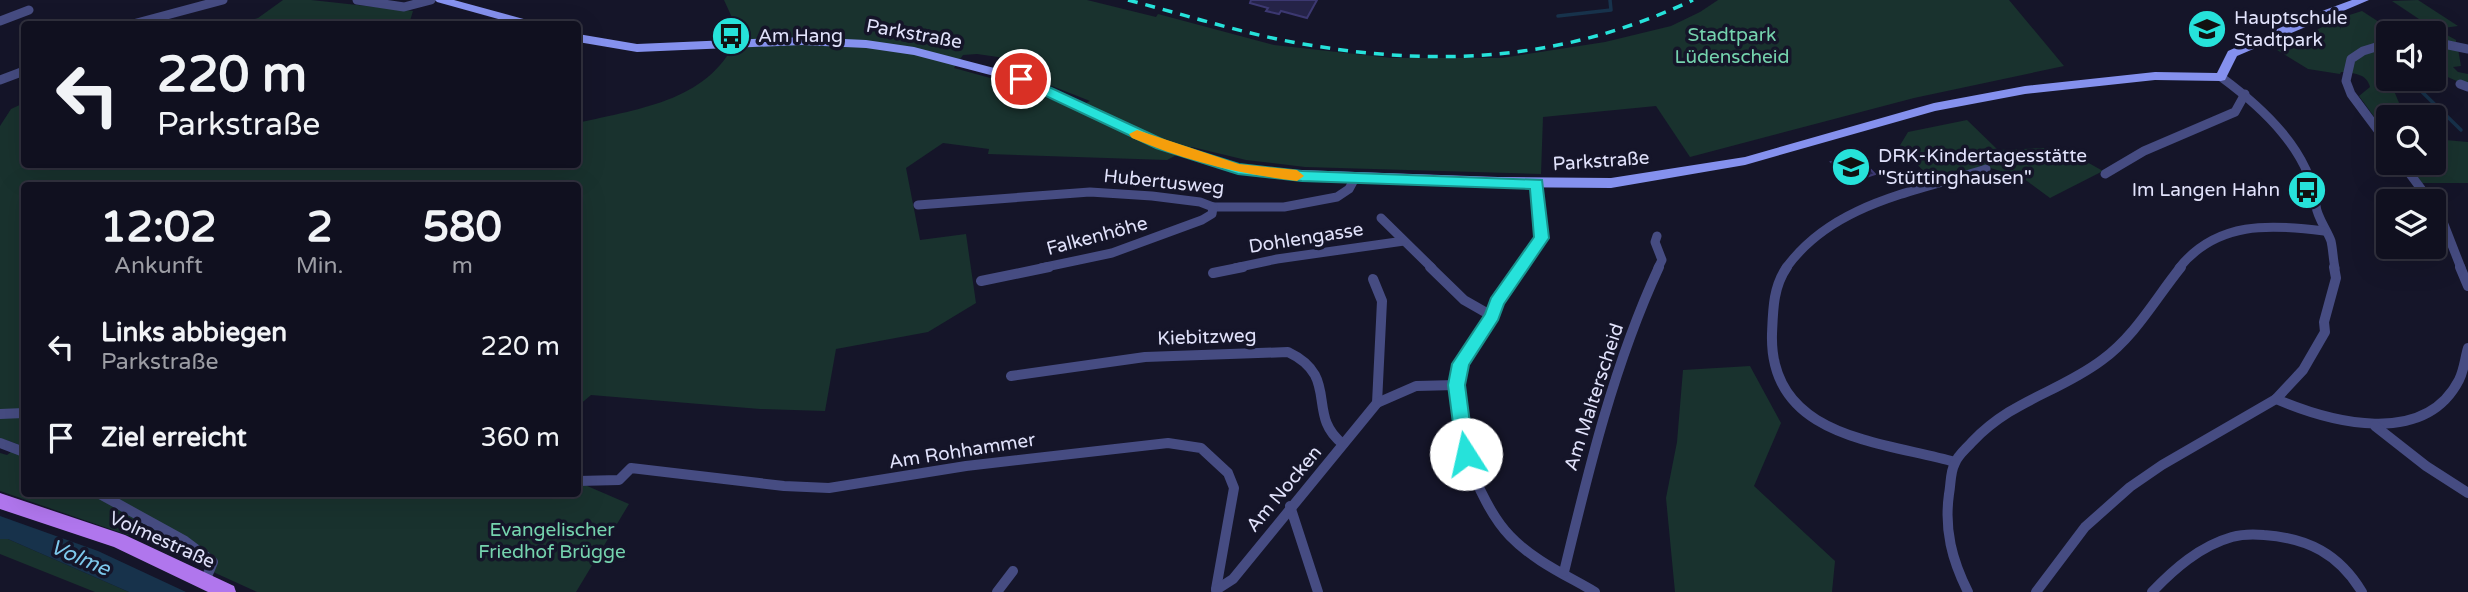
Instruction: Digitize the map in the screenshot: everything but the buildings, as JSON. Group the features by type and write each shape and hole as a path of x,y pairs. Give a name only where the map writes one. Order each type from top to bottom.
{"main road":[{"name":"Volmestraße","path":"0,500 119,541 227,592"}],"street":[{"path":"143,21 223,0"},
{"path":"357,0 403,7 424,5 431,0"},
{"path":"441,0 516,21"},
{"path":"2036,592 2085,527 2130,487 2162,465 2276,399 2303,370 2325,332 2324,322 2336,278 2331,243 2316,206 2318,200 2297,153 2263,111 2221,76 2232,54 2299,24 2363,0"},
{"path":"0,21 29,10"},
{"name":"Parkstraße","path":"581,39 637,48 789,41 855,44 914,51 1021,79 1161,145 1238,169 1302,176 1536,184 1611,183 1695,171 1745,161 1934,107 2025,90 2155,76 2221,76"},
{"path":"2446,44 2468,49"},
{"path":"2376,47 2351,58 2346,82 2351,94 2376,128"},
{"path":"0,80 21,72"},
{"path":"2105,174 2144,151 2235,112 2245,94"},
{"path":"1955,462 1853,436 1813,418 1794,400 1781,384 1772,359 1775,291 1788,264 1816,233 1831,222 1919,187 1942,184 1986,169"},
{"name":"Hubertusweg","path":"918,205 1101,192 1200,202 1213,207 1284,207 1337,197 1349,190 1355,178"},
{"path":"1536,184 1542,238 1496,303 1492,316 1461,364 1456,385 1466,454 1487,502 1521,548 1595,592"},
{"name":"Falkenhöhe","path":"981,281 1112,253 1202,220 1212,214 1213,207"},
{"name":"Dohlengasse","path":"1381,218 1464,300 1492,316"},
{"path":"1968,592 1947,538 1946,517 1955,462 1984,426 2011,407 2079,373 2116,350 2143,322 2170,280 2198,246 2216,235 2245,228 2283,226 2324,231"},
{"path":"2446,230 2468,286"},
{"name":"Am Malterscheid","path":"1564,572 1591,460 1617,373 1662,260 1655,242 1657,236"},
{"name":"Dohlengasse","path":"1213,273 1277,259 1404,241"},
{"path":"1373,279 1382,301 1377,403"},
{"path":"2276,399 2321,416 2375,426 2404,421 2433,410 2458,383 2468,348"},
{"name":"Kiebitzweg","path":"1011,376 1145,357 1288,352 1303,356 1315,369 1320,382 1327,429 1336,441 1343,444"},
{"name":"Am Nocken","path":"1216,590 1233,579 1290,506 1377,403 1416,386 1456,385"},
{"path":"0,414 21,413"},
{"path":"2375,426 2426,466 2468,493"},
{"path":"0,443 21,451"},
{"name":"Am Rohhammer","path":"581,481 619,480 631,468 784,486 829,488 966,466 1131,445 1168,443 1201,448 1212,455 1228,473 1234,488 1216,590"},
{"path":"105,497 185,541 213,562 205,581"},
{"path":"1290,506 1318,592"},
{"path":"2152,592 2198,553 2243,534 2307,540 2320,546 2346,568 2362,592"},
{"path":"997,592 1013,571"}],"green space":[{"path":"283,0 311,0 413,11 410,21 248,21 258,18"},
{"path":"724,0 1087,0 1156,17 1158,14 1274,45 1391,58 1502,58 1605,42 1671,26 1718,0 2009,0 2064,66 1914,98 1690,157 1656,106 1543,117 1541,174 1305,167 1246,160 1192,147 1167,160 988,154 989,149 943,143 906,168 920,240 966,234 976,303 928,332 836,349 825,411 760,409 591,395 581,403 581,182 21,182 21,497 581,497 581,483 629,504 576,592 257,592 145,541 0,491 0,453 7,455 20,445 0,438 0,126 11,109 21,104 21,168 581,168 581,122 672,98 712,74 727,56 739,33","holes":["977,54 1005,58 1013,64 996,64 1090,101 1075,109 1012,84 954,68 963,55"]},
{"path":"2418,0 2458,26 2446,28 2446,21 2422,21 2392,1"},
{"path":"2362,11 2377,21 2376,91 2394,91 2400,105 2376,105 2376,119 2359,96 2370,87 2362,76 2308,69 2277,50 2338,19 2341,30 2340,18"},
{"path":"2446,34 2456,40 2456,43 2446,42"},
{"path":"2446,46 2458,49 2461,66 2453,67 2458,72 2468,74 2468,86 2446,76"},
{"path":"1967,120 1998,150 2044,148 2069,152 2103,171 2050,198 2023,178 1984,166 1935,182 1899,147 1908,132"},
{"path":"2446,140 2468,142 2468,183 2422,183 2416,175 2446,175"},
{"path":"1750,366 1781,423 1754,486 1835,561 1832,592 1675,592 1666,498 1677,442 1683,370"},
{"path":"0,539 8,539 129,592 95,592 0,554"}],"water":[{"name":"Volme","path":"0,516 98,551 186,592 129,592 8,539 0,539"}],"waterway":[{"path":"1558,16 1611,10 1610,0"},
{"path":"2421,91 2461,130"}],"railway":[{"path":"1128,0 1281,40 1405,56 1502,54 1550,47 1598,36 1693,0"}],"slow traffic":[{"path":"1137,134 1161,145 1238,169 1297,176"}],"place":[{"name":"Hauptschule Stadtpark","path":"2207,29"},
{"name":"Am Hang","path":"731,36"},
{"name":"DRK-Kindertagesstätte \"Stüttinghausen\"","path":"1851,167"},
{"name":"Im Langen Hahn","path":"2307,190"}],"route":[{"path":"1021,79 1161,145 1238,169 1302,176 1536,184 1542,238 1496,303 1492,316 1461,364 1456,385 1466,454"}],"park label":[{"name":"Stadtpark Lüdenscheid","path":"1732,46"},
{"name":"Evangelischer Friedhof Brügge","path":"552,541"}]}
